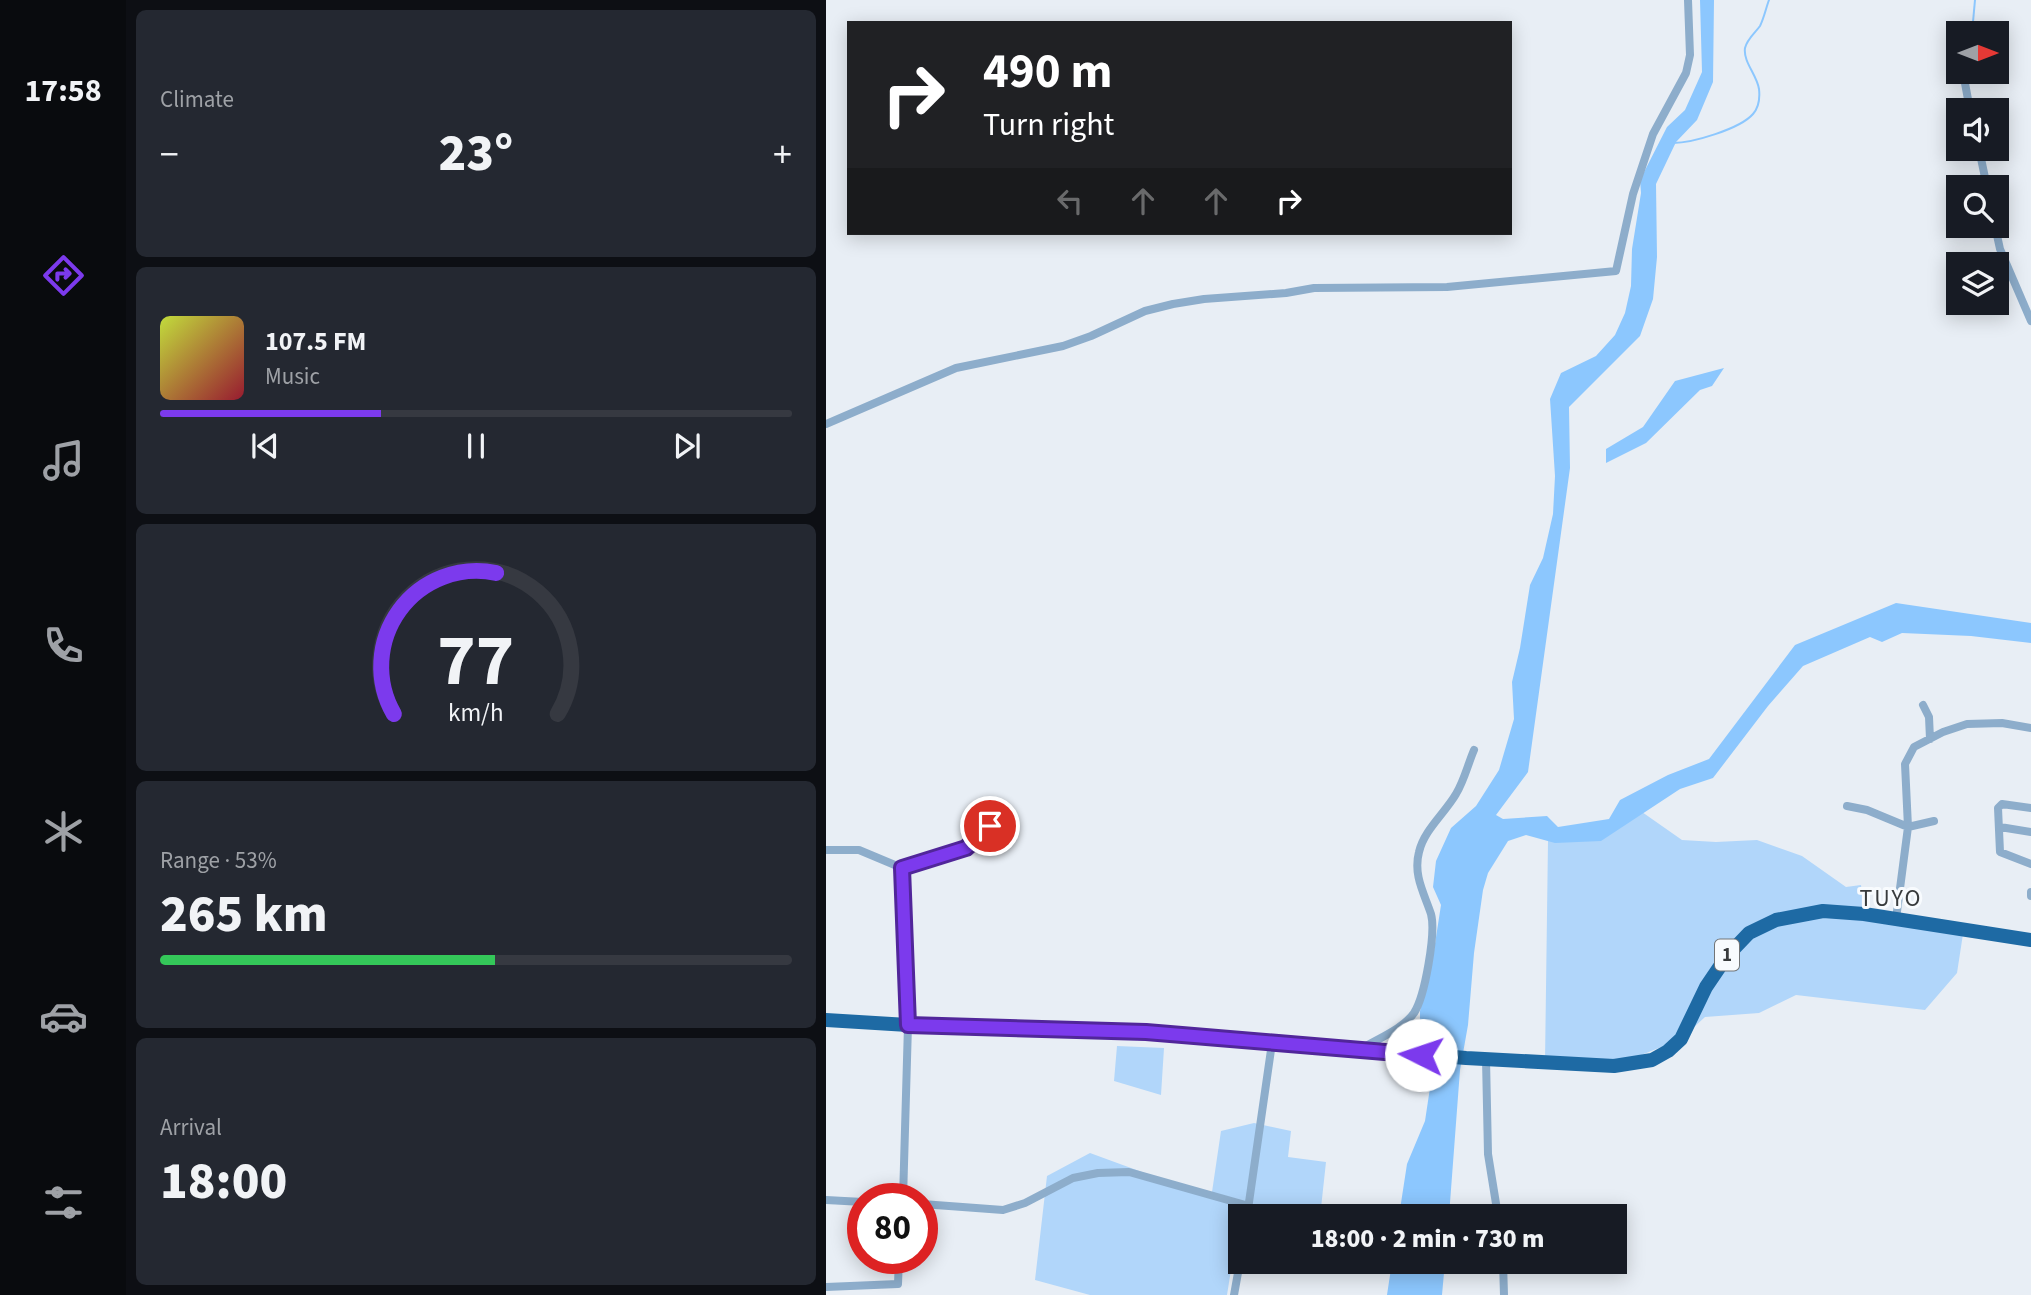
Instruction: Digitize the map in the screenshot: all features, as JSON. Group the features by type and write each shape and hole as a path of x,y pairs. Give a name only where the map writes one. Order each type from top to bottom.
{"highway":[{"name":"1","path":"826,1020 1146,1032 1421,1055 1614,1066 1652,1060 1668,1051 1681,1038 1706,986 1727,956 1749,933 1776,920 1823,911 1896,919 2031,940"}],"street":[{"path":"826,424 947,371 1063,346 1145,311 1173,304 1314,288 1447,287 1616,271 1633,194 1653,134 1686,73 1690,55 1688,0"},
{"path":"1998,238 2031,321"},
{"path":"1923,705 1929,717 1930,738"},
{"path":"1896,919 1908,827 1906,764 1914,747 1942,732 1974,723 2002,723 2031,728"},
{"path":"1359,1050 1398,1027 1412,1015 1418,1003 1432,932 1432,917 1418,879 1419,849 1457,793 1474,750"},
{"path":"2031,808 2002,804 1998,808 2000,852 2031,864"},
{"path":"1847,806 1867,810 1908,827 1934,821"},
{"path":"826,850 859,850 902,868 966,848 990,826"},
{"path":"2000,827 2031,832"},
{"path":"902,868 908,1025 903,1183"},
{"path":"1249,1204 1272,1043"},
{"path":"1486,1059 1488,1154 1496,1204"},
{"path":"938,1205 1003,1210 1025,1203 1073,1178 1098,1172 1129,1172 1242,1204"},
{"path":"826,1200 847,1201"},
{"path":"826,1287 898,1284 898,1274"},
{"path":"1234,1295 1238,1274"},
{"path":"1503,1274 1504,1295"}],"shaded area":[{"path":"1700,0 1714,0 1713,82 1697,120 1676,142 1656,184 1657,257 1653,299 1640,336 1569,407 1570,468 1528,772 1496,815 1503,819 1547,816 1558,827 1609,819 1620,800 1668,775 1709,759 1795,645 1896,603 2031,623 2031,643 1971,636 1902,633 1882,642 1870,637 1803,666 1768,706 1713,778 1680,789 1601,841 1555,843 1526,835 1508,841 1488,873 1483,890 1468,1025 1460,1070 1450,1204 1401,1204 1407,1164 1425,1121 1433,1068 1420,1036 1420,1011 1432,963 1441,905 1433,887 1436,861 1451,828 1476,806 1499,770 1514,719 1512,682 1530,585 1543,558 1553,514 1555,476 1550,399 1561,373 1596,356 1615,335 1625,313 1631,286 1632,249 1641,193 1640,180 1667,127 1685,110 1702,72"},
{"path":"1724,368 1712,386 1700,390 1646,443 1606,463 1606,449 1643,427 1675,381"},
{"path":"1642,812 1682,840 1757,840 1802,856 1846,887 1861,885 1864,914 1963,934 1957,973 1925,1010 1796,995 1759,1013 1705,1017 1681,1039 1614,1066 1545,1062 1548,841 1601,840"},
{"path":"1117,1046 1164,1048 1161,1095 1114,1081"},
{"path":"1254,1123 1291,1131 1288,1157 1326,1162 1321,1204 1228,1204 1228,1274 1230,1274 1227,1295 1090,1295 1035,1280 1047,1176 1090,1153 1161,1179 1212,1192 1221,1131"},
{"path":"1390,1274 1444,1274 1442,1295 1387,1295"}],"waterway":[{"path":"1673,143 1703,138 1727,130 1747,120 1755,111 1759,102 1759,89 1746,58 1745,48 1760,26 1769,0"},
{"path":"1973,21 1975,0"}],"district":[{"name":"TUYO","path":"1891,898"}],"route":[{"path":"990,826 966,848 902,868 908,1025 1146,1032 1421,1055"}]}
